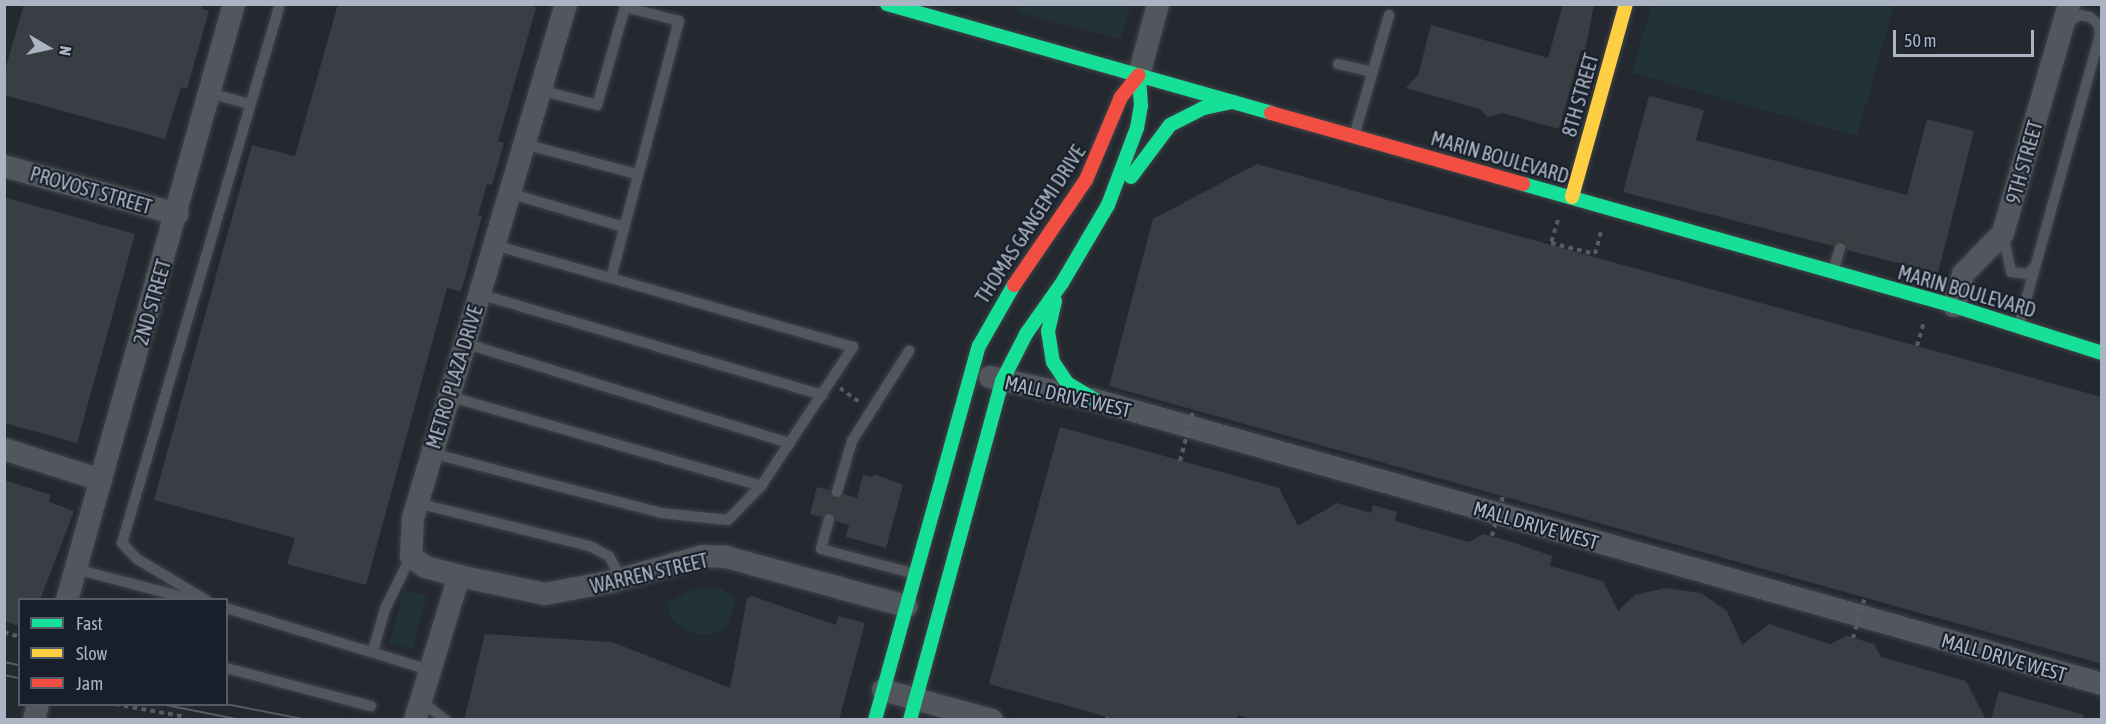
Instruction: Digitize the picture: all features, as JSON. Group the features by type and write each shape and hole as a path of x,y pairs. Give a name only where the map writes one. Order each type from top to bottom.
{"street":[{"name":"2ND STREET","path":"69,598 234,4"},
{"name":"METRO PLAZA DRIVE","path":"411,555 409,541 431,453 566,4"},
{"name":"MARIN BOULEVARD","path":"887,4 1572,197 1833,274 1954,306 2102,352"},
{"path":"1108,205 1137,128 1141,105 1139,75 1158,4"},
{"name":"8TH STREET","path":"1572,197 1626,4"},
{"name":"9TH STREET","path":"1954,306 1963,274 2003,233 2069,4"},
{"name":"THOMAS GANGEMI DRIVE","path":"875,720 883,690 913,613 915,574 970,370 999,308 1086,180 1121,97 1139,75"},
{"path":"913,709 1002,381 1026,334 1062,283 1108,205 1170,125 1204,108 1233,102"},
{"name":"PROVOST STREET","path":"4,166 177,214"},
{"path":"1062,283 1048,331 1050,351 1062,378 1095,400"},
{"name":"MALL DRIVE WEST","path":"970,370 1002,381 1095,400 2102,684"},
{"path":"4,449 101,480"},
{"path":"411,555 425,567 459,576 418,710"},
{"name":"WARREN STREET","path":"459,576 545,594 621,579 703,556 726,557 913,613"},
{"path":"913,647 914,666 923,673"},
{"path":"883,690 913,709 992,720"}],"lane":[{"path":"203,598 137,559 122,543 280,4"},
{"path":"540,90 597,105 625,7 679,21 611,278"},
{"path":"1354,136 1389,15"},
{"path":"2019,325 2100,34 2095,20 2085,15 2070,20 2062,30"},
{"path":"1338,64 1372,72"},
{"path":"210,93 249,104"},
{"path":"524,144 637,174"},
{"path":"509,193 624,227"},
{"path":"2003,233 2011,273 2028,274 2035,266"},
{"path":"431,453 672,514 728,520 761,486 853,347 494,245"},
{"path":"1833,274 1840,248"},
{"path":"479,294 822,395"},
{"path":"464,343 789,443"},
{"path":"837,492 852,441 909,351"},
{"path":"448,396 761,486"},
{"path":"417,503 590,546 609,556 621,579"},
{"path":"829,519 820,549 915,574"},
{"path":"373,651 385,609 411,555"},
{"path":"76,569 185,598"},
{"path":"228,610 373,651 430,670"},
{"path":"228,669 370,706"},
{"path":"418,710 445,720"}],"path":[{"path":"1558,220 1551,243 1575,250 1595,254 1601,231"},
{"path":"1917,346 1923,324"},
{"path":"831,381 871,410"},
{"path":"1180,461 1193,411"},
{"path":"1492,536 1503,496"},
{"path":"1853,638 1865,597"},
{"path":"122,706 186,717"}],"shaded area":[{"path":"1019,4 1131,5 1121,39 1016,12"},
{"path":"1652,4 1894,5 1857,136 1632,73"},
{"path":"721,589 735,597 728,625 713,634 695,634 677,625 669,613 668,602 692,590"},
{"path":"404,590 427,596 412,649 389,643"}],"building":[{"path":"24,4 203,4 202,9 209,11 187,89 181,87 165,139 4,95 4,74"},
{"path":"338,4 532,4 536,8 498,141 504,143 492,185 487,184 478,215 482,216 461,292 447,288 366,585 287,564 295,538 154,500 252,145 295,156"},
{"path":"1563,4 1594,4 1585,51 1581,50 1559,129 1502,113 1488,117 1480,109 1406,88 1418,75 1431,25 1548,58"},
{"path":"1649,96 1704,110 1696,140 1907,195 1927,119 1974,131 1938,273 1847,250 1842,241 1833,246 1623,192"},
{"path":"1257,164 2102,397 2102,664 1109,386 1153,219"},
{"path":"4,197 135,234 77,443 4,423"},
{"path":"1060,427 1279,488 1298,526 1337,503 1371,513 1373,505 1397,512 1395,521 1469,542 1483,534 1512,542 1552,556 1550,566 1603,581 1618,611 1635,595 1665,588 1701,593 1727,611 1742,645 1769,624 1830,644 1847,636 1874,644 1881,657 1966,681 1986,720 1255,720 1238,715 1237,720 1118,720 989,684"},
{"path":"874,474 903,485 886,548 846,537 849,525 836,521 831,512 822,517 810,514 817,487 830,490 835,499 844,494 857,498 863,475 873,477"},
{"path":"4,480 51,495 49,502 74,511 41,598 18,598 18,625 4,621"},
{"path":"752,596 836,625 838,616 865,623 839,720 464,720 485,634 612,642 730,688 747,598"},
{"path":"1999,691 2084,715 2083,720 1991,720"}],"tram line":[{"path":"4,662 18,665"},
{"path":"4,675 18,678"},
{"path":"228,704 308,720"},
{"path":"171,706 242,720"}],"traffic: fast":[{"path":"887,4 1271,113"},
{"path":"910,720 1002,381 1026,334 1062,283 1108,205 1137,128 1141,106 1139,75"},
{"path":"1131,177 1170,125 1204,108 1233,102"},
{"path":"1523,184 1954,306 2102,353"},
{"path":"875,720 979,346 1014,285"},
{"path":"1055,301 1048,331 1053,362 1067,383 1095,400"}],"traffic: slow":[{"path":"1572,197 1626,4"}],"traffic: jam":[{"path":"1014,285 1086,180 1121,97 1139,75"},
{"path":"1271,113 1523,184"}]}
